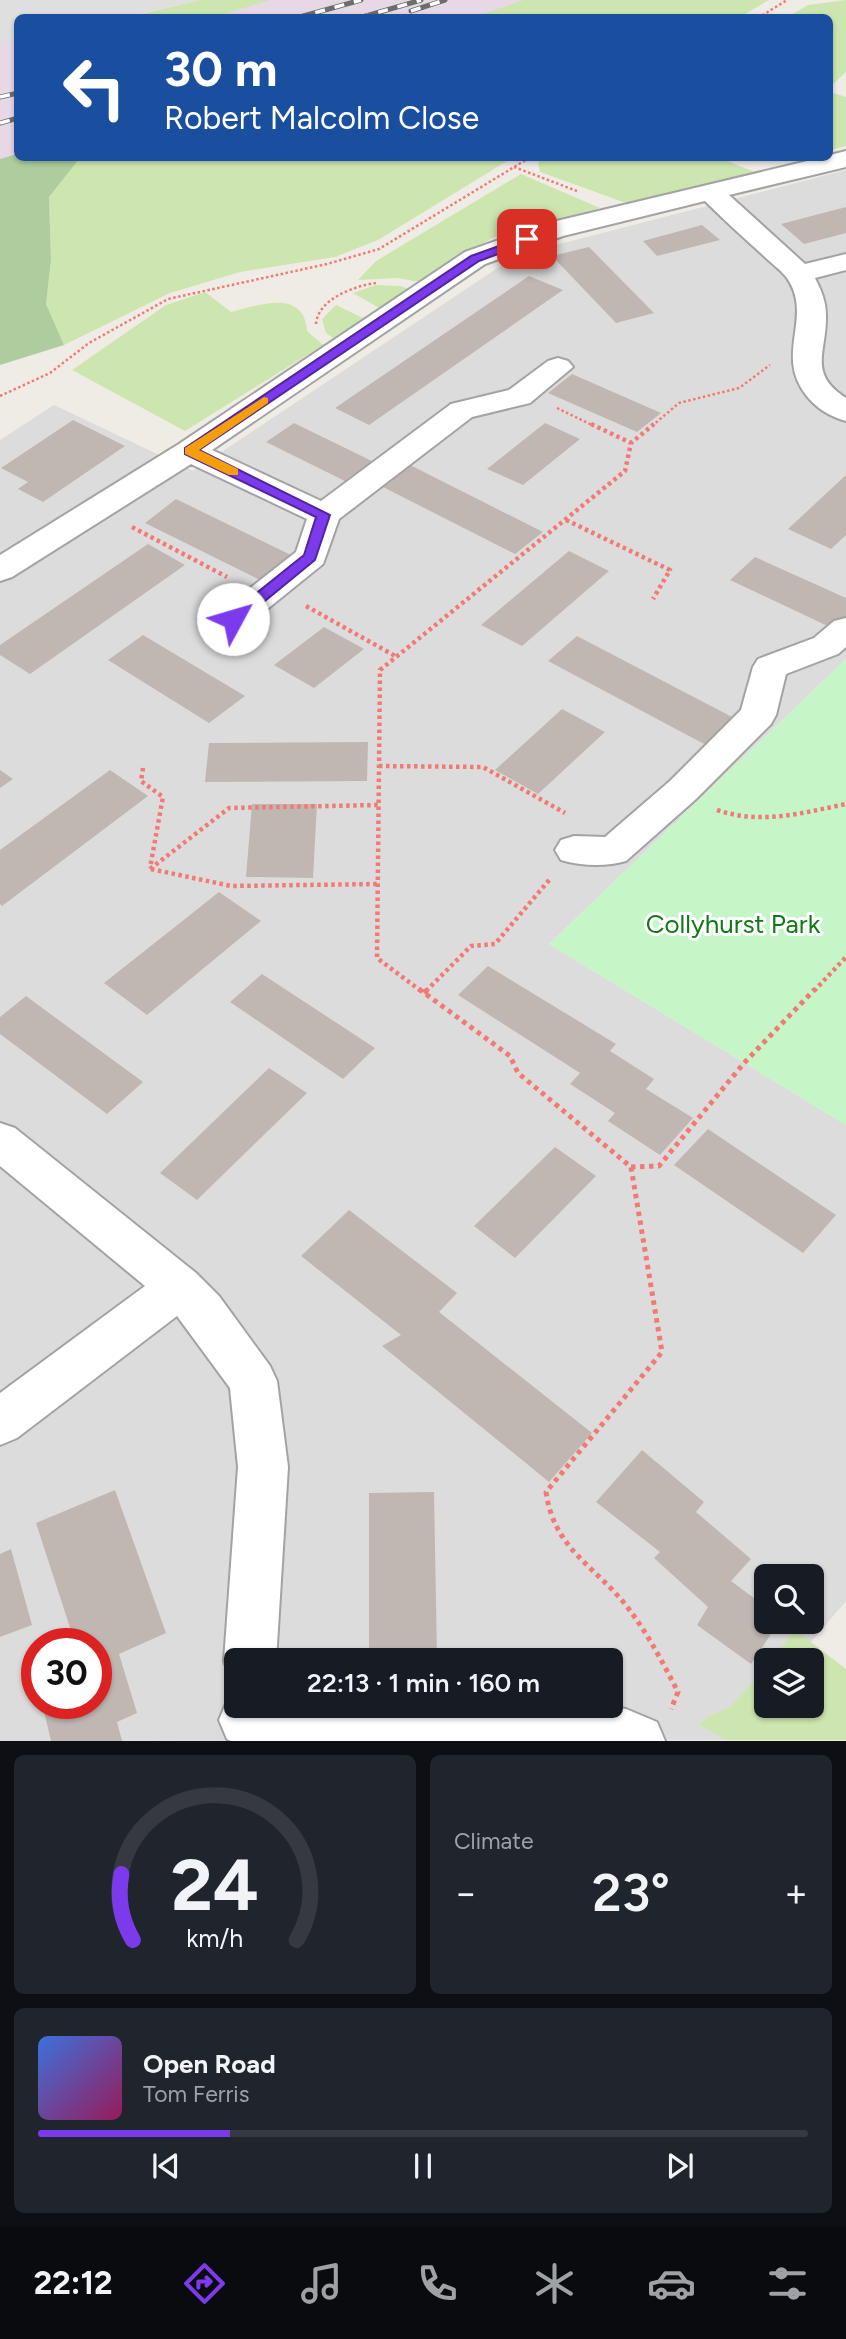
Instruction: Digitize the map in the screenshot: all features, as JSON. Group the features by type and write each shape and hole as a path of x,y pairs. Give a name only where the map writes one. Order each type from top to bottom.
{"street":[{"path":"0,570 190,451 475,258 554,230 846,159"},
{"path":"711,193 799,274 809,289 812,323 804,368 811,388 846,412"},
{"path":"799,274 846,262"},
{"path":"233,619 311,557 324,515 462,410 519,397 558,368"},
{"path":"190,451 324,515"},
{"path":"574,850 613,851 683,790 758,715 770,667 826,646 846,629"},
{"path":"0,1140 180,1287 203,1311 253,1381 263,1467 251,1648"},
{"path":"0,1422 180,1287"},
{"path":"246,1722 576,1729 626,1736 653,1728"}],"path":[{"path":"764,14 787,0"},
{"path":"0,396 50,373 89,343 168,299 327,264 379,249 524,161"},
{"path":"514,167 625,213"},
{"path":"653,1728 678,1692 660,1657 626,1606 568,1550 547,1509 547,1492 662,1352 631,1167 518,1073 510,1056 377,958 380,670 625,471 631,443 679,403 739,388 782,358 807,355"},
{"path":"524,393 631,443"},
{"path":"97,509 397,656"},
{"path":"566,520 670,570 653,599"},
{"path":"379,766 484,767 565,813 574,850 495,944 471,946 424,993"},
{"path":"143,768 141,780 163,797 150,869"},
{"path":"683,790 717,810 746,820 846,804"},
{"path":"150,869 229,808 378,806"},
{"path":"150,869 231,886 377,884"},
{"path":"631,1167 659,1166 744,1063 846,957"}],"shaded area":[{"path":"0,0 200,0 137,14 14,14 14,160 0,166"},
{"path":"0,0 200,0 137,14 14,14 14,39 0,41"},
{"path":"239,0 580,0 540,14 197,14"},
{"path":"846,170 846,659 549,944 846,1125 846,1601 824,1627 824,1564 754,1564 754,1634 818,1634 806,1648 754,1648 754,1712 732,1740 0,1741 0,440 54,405 193,471 517,255"}],"green space":[{"path":"200,0 270,0 225,14 141,14"},
{"path":"524,0 769,0 745,14 482,14"},
{"path":"846,0 846,72 833,84 833,14 792,14 808,5"},
{"path":"833,93 846,97 846,146 833,149"},
{"path":"14,155 14,161 78,161 49,197 51,260 46,304 64,345 0,365 0,159"},
{"path":"78,161 507,161 378,240 335,257 240,272 170,293 64,345 46,304 51,260 49,197"},
{"path":"728,161 755,172 626,203 540,172 538,162"},
{"path":"521,174 600,208 492,238 419,282 398,278 358,280 376,261"},
{"path":"376,285 401,286 410,290 379,308 353,293"},
{"path":"205,292 231,312 267,304 289,304 298,309 304,318 307,331 323,345 185,431 72,370 166,305"},
{"path":"336,305 365,319 333,338 326,333 322,319"},
{"name":"Collyhurst Park","path":"846,659 846,1125 549,944"},
{"path":"791,1634 800,1634 819,1648 782,1648"},
{"path":"824,1652 846,1669 846,1740 725,1740 699,1724 709,1716 730,1707 754,1681 754,1718 824,1718"}],"building":[{"path":"846,207 846,233 804,244 781,224"},
{"path":"702,225 720,240 657,256 643,241"},
{"path":"589,247 654,313 616,323 552,256"},
{"path":"529,276 563,290 369,425 335,408"},
{"path":"572,374 661,413 637,432 548,393"},
{"path":"73,420 125,446 43,502 18,489 28,482 1,468"},
{"path":"294,423 378,464 351,484 266,442"},
{"path":"545,423 580,439 523,485 487,469"},
{"path":"408,464 543,532 515,554 379,485"},
{"path":"846,475 846,535 831,549 788,529"},
{"path":"176,499 291,555 260,580 145,523"},
{"path":"148,544 185,565 30,674 0,655 0,645"},
{"path":"569,551 609,571 522,646 481,625"},
{"path":"755,557 846,598 846,617 834,629 730,580"},
{"path":"324,627 364,649 314,688 274,665"},
{"path":"143,635 245,696 209,723 108,660"},
{"path":"577,636 734,718 706,745 548,661"},
{"path":"562,709 605,732 538,794 495,770"},
{"path":"368,742 367,781 205,782 209,743"},
{"path":"0,770 13,779 0,788"},
{"path":"110,770 148,796 2,906 0,850"},
{"path":"252,804 317,804 313,878 246,877"},
{"path":"219,892 261,921 147,1015 104,983"},
{"path":"488,966 616,1044 610,1051 654,1079 646,1089 693,1118 660,1155 608,1121 615,1113 570,1084 580,1073 458,995"},
{"path":"262,974 375,1048 343,1079 230,1002"},
{"path":"26,996 143,1082 107,1114 0,1034 0,1017"},
{"path":"269,1068 307,1093 197,1200 160,1173"},
{"path":"708,1129 836,1215 803,1253 674,1165"},
{"path":"555,1147 596,1176 515,1258 474,1226"},
{"path":"349,1210 457,1293 439,1312 592,1433 549,1482 382,1346 401,1335 301,1256"},
{"path":"642,1450 704,1502 696,1512 751,1559 731,1581 754,1598 754,1634 771,1634 762,1648 754,1648 754,1660 751,1664 697,1625 708,1607 654,1558 660,1552 596,1502"},
{"path":"115,1490 166,1633 119,1654 137,1713 117,1722 122,1741 51,1741 46,1719 112,1719 112,1628 70,1628 36,1523"},
{"path":"434,1492 437,1648 369,1648 369,1493"},
{"path":"11,1549 32,1625 0,1637 0,1554"}],"railway":[{"path":"310,14 361,0"},
{"path":"373,14 421,0"},
{"path":"411,11 445,0"},
{"path":"0,97 14,94"},
{"path":"0,123 14,119"}],"slow traffic":[{"path":"233,472 190,451 264,401"}],"route":[{"path":"233,619 311,557 324,515 190,451 475,258 527,239"}]}
